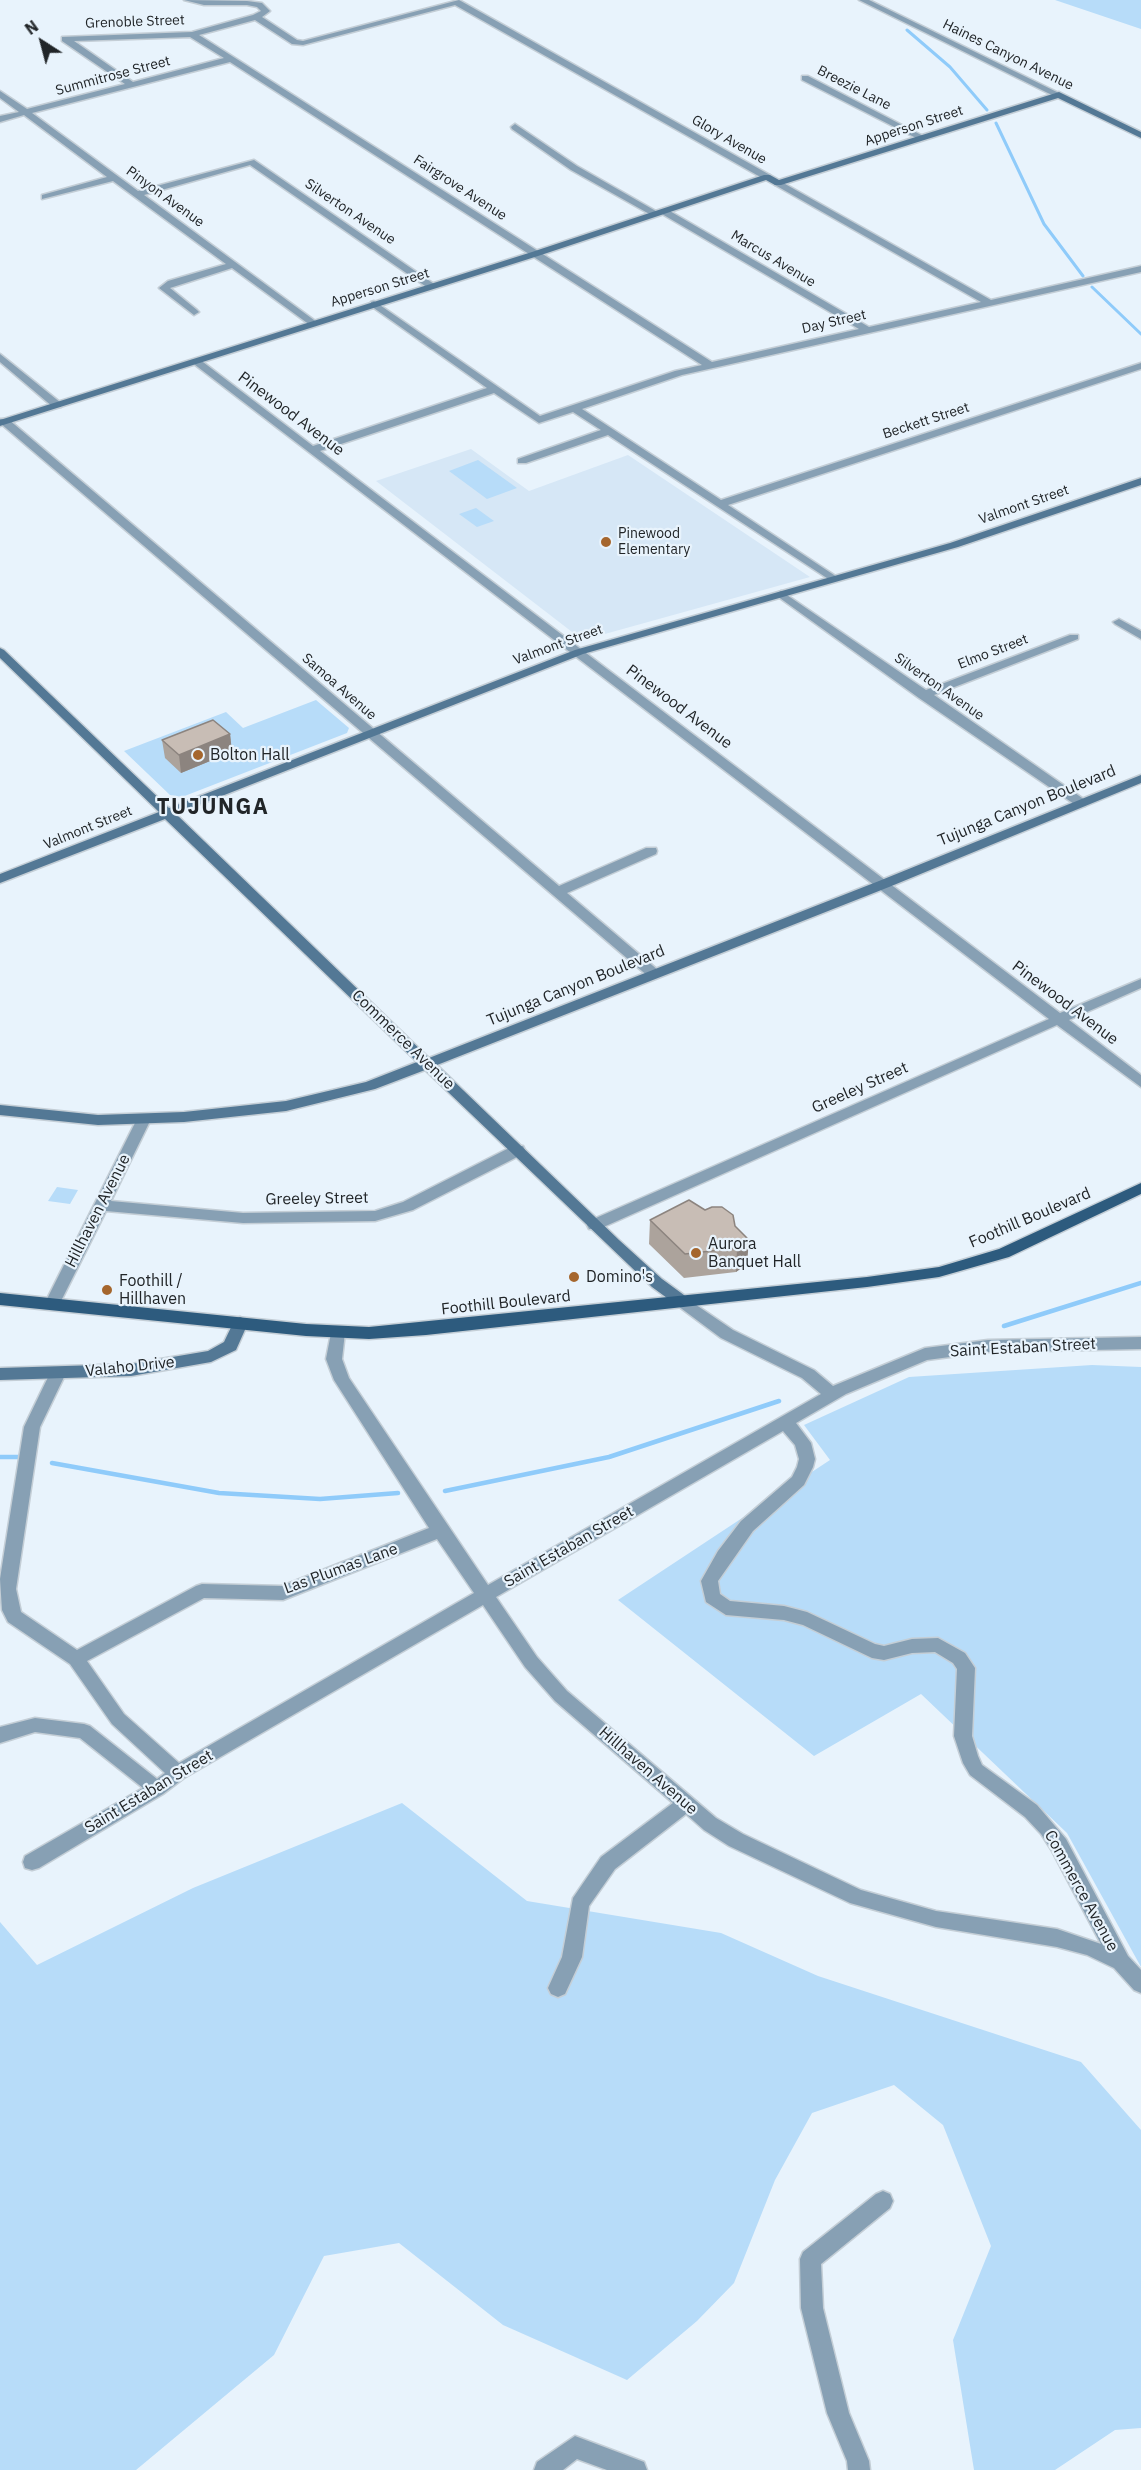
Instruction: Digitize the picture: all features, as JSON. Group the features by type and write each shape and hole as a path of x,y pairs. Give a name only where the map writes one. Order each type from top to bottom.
{"main road":[{"name":"Foothill Boulevard","path":"0,1299 337,1332 397,1331 683,1302 939,1272 1004,1253 1141,1188"}],"street":[{"name":"Grenoble Street","path":"132,85 65,39 192,34 256,17 266,11 253,4 204,3 188,0"},
{"name":"Haines Canyon Avenue","path":"863,0 1141,135"},
{"name":"Glory Avenue","path":"256,17 295,42 303,43 456,2 988,303"},
{"name":"Fairgrove Avenue","path":"192,34 711,366"},
{"name":"Summitrose Street","path":"0,119 232,59"},
{"name":"Breezie Lane","path":"805,78 923,138"},
{"name":"Pinyon Avenue","path":"0,94 313,323"},
{"name":"Apperson Street","path":"778,183 1059,95"},
{"name":"Marcus Avenue","path":"515,127 574,168 661,213 867,330"},
{"name":"Silverton Avenue","path":"138,194 251,162 431,286"},
{"path":"45,197 116,177"},
{"name":"Apperson Street","path":"2,422 535,254 767,177"},
{"path":"194,312 164,288 171,283 234,265"},
{"name":"Day Street","path":"495,389 539,420 657,379 1141,269"},
{"path":"374,304 495,389"},
{"path":"0,357 57,405"},
{"name":"Pinewood Avenue","path":"195,361 1141,1082"},
{"name":"Beckett Street","path":"720,504 1141,366"},
{"path":"312,450 495,389"},
{"path":"574,408 833,579"},
{"name":"Samoa Avenue","path":"2,422 654,975"},
{"path":"522,461 609,430"},
{"name":"Valmont Street","path":"0,879 579,652 954,545 1141,481"},
{"name":"Silverton Avenue","path":"781,594 1081,803"},
{"path":"1119,622 1141,636"},
{"name":"Elmo Street","path":"923,694 1074,637"},
{"name":"Commerce Avenue","path":"0,652 594,1225 657,1283 727,1334 808,1374 832,1394"},
{"name":"Tujunga Canyon Boulevard","path":"0,1110 98,1120 144,1119 220,1114 306,1102 370,1086 884,884 1141,779"},
{"path":"557,892 651,851"},
{"name":"Greeley Street","path":"594,1225 1141,983"},
{"name":"Hillhaven Avenue","path":"52,1303 144,1119"},
{"name":"Greeley Street","path":"102,1205 243,1218 375,1216 408,1206 518,1150"},
{"name":"Valaho Drive","path":"0,1374 131,1370 219,1354 230,1346 240,1323"},
{"name":"Hillhaven Avenue","path":"337,1332 334,1359 342,1380 531,1662 561,1696 710,1824 736,1840 857,1897 936,1919 1058,1938 1091,1948 1120,1962 1141,1984"},
{"name":"Saint Estaban Street","path":"32,1862 157,1789 178,1773 832,1394 925,1354 988,1346 1141,1343"},
{"path":"58,1373 32,1427 7,1588 14,1617 76,1659 118,1719 178,1773"},
{"name":"Commerce Avenue","path":"785,1422 803,1443 807,1459 805,1467 798,1481 747,1526 724,1556 709,1581 712,1597 726,1608 784,1613 807,1619 872,1651 884,1653 912,1646 938,1645 959,1658 966,1668 963,1736 969,1758 976,1770 1031,1811 1047,1828 1059,1845 1120,1962"},
{"name":"Las Plumas Lane","path":"76,1659 202,1591 283,1593 441,1530"},
{"path":"0,1735 35,1725 84,1731 157,1789"},
{"path":"558,1988 572,1957 580,1904 608,1863 686,1804"},
{"path":"859,2470 858,2461 838,2413 812,2307 810,2259 883,2201"},
{"path":"545,2470 575,2447 636,2470"}],"shaded area":[{"path":"1055,0 1141,0 1141,29"},
{"name":"Pinewood Elementary","path":"471,449 529,491 628,455 810,577 594,637 576,635 376,481"},
{"path":"478,460 517,488 487,499 449,471"},
{"path":"476,508 494,521 477,527 459,514"},
{"path":"316,700 349,728 347,733 182,797 170,795 124,751 226,712 243,728"},
{"path":"57,1187 78,1190 70,1204 48,1201"},
{"path":"1092,1365 1141,1367 1141,1967 1067,1833 921,1694 814,1756 618,1600 830,1460 804,1425 909,1377"},
{"path":"402,1803 527,1901 721,1933 818,1976 1081,2062 1141,2130 1141,2428 1115,2430 1055,2470 974,2470 953,2340 991,2246 943,2125 894,2085 812,2113 775,2180 734,2283 697,2321 627,2380 503,2325 399,2243 324,2256 274,2355 136,2470 0,2470 0,1922 37,1965 193,1888"}],"building":[{"path":"213,720 230,734 179,755 162,740"},
{"path":"689,1200 705,1210 722,1207 733,1215 735,1226 749,1240 737,1248 685,1254 650,1220"}],"waterway":[{"path":"907,30 950,67 987,110"},
{"path":"996,123 1044,224 1083,276"},
{"path":"1092,287 1141,334"},
{"path":"1004,1326 1141,1283"},
{"path":"445,1491 609,1457 779,1401"},
{"path":"0,1457 20,1457"},
{"path":"52,1463 219,1493 320,1499 398,1493"}],"place":[{"name":"Pinewood Elementary","path":"606,542"},
{"name":"Bolton Hall","path":"198,755"},
{"name":"Aurora Banquet Hall","path":"696,1253"},
{"name":"Domino's","path":"574,1277"},
{"name":"Foothill / Hillhaven","path":"107,1290"}],"district":[{"name":"TUJUNGA","path":"213,808"}]}
